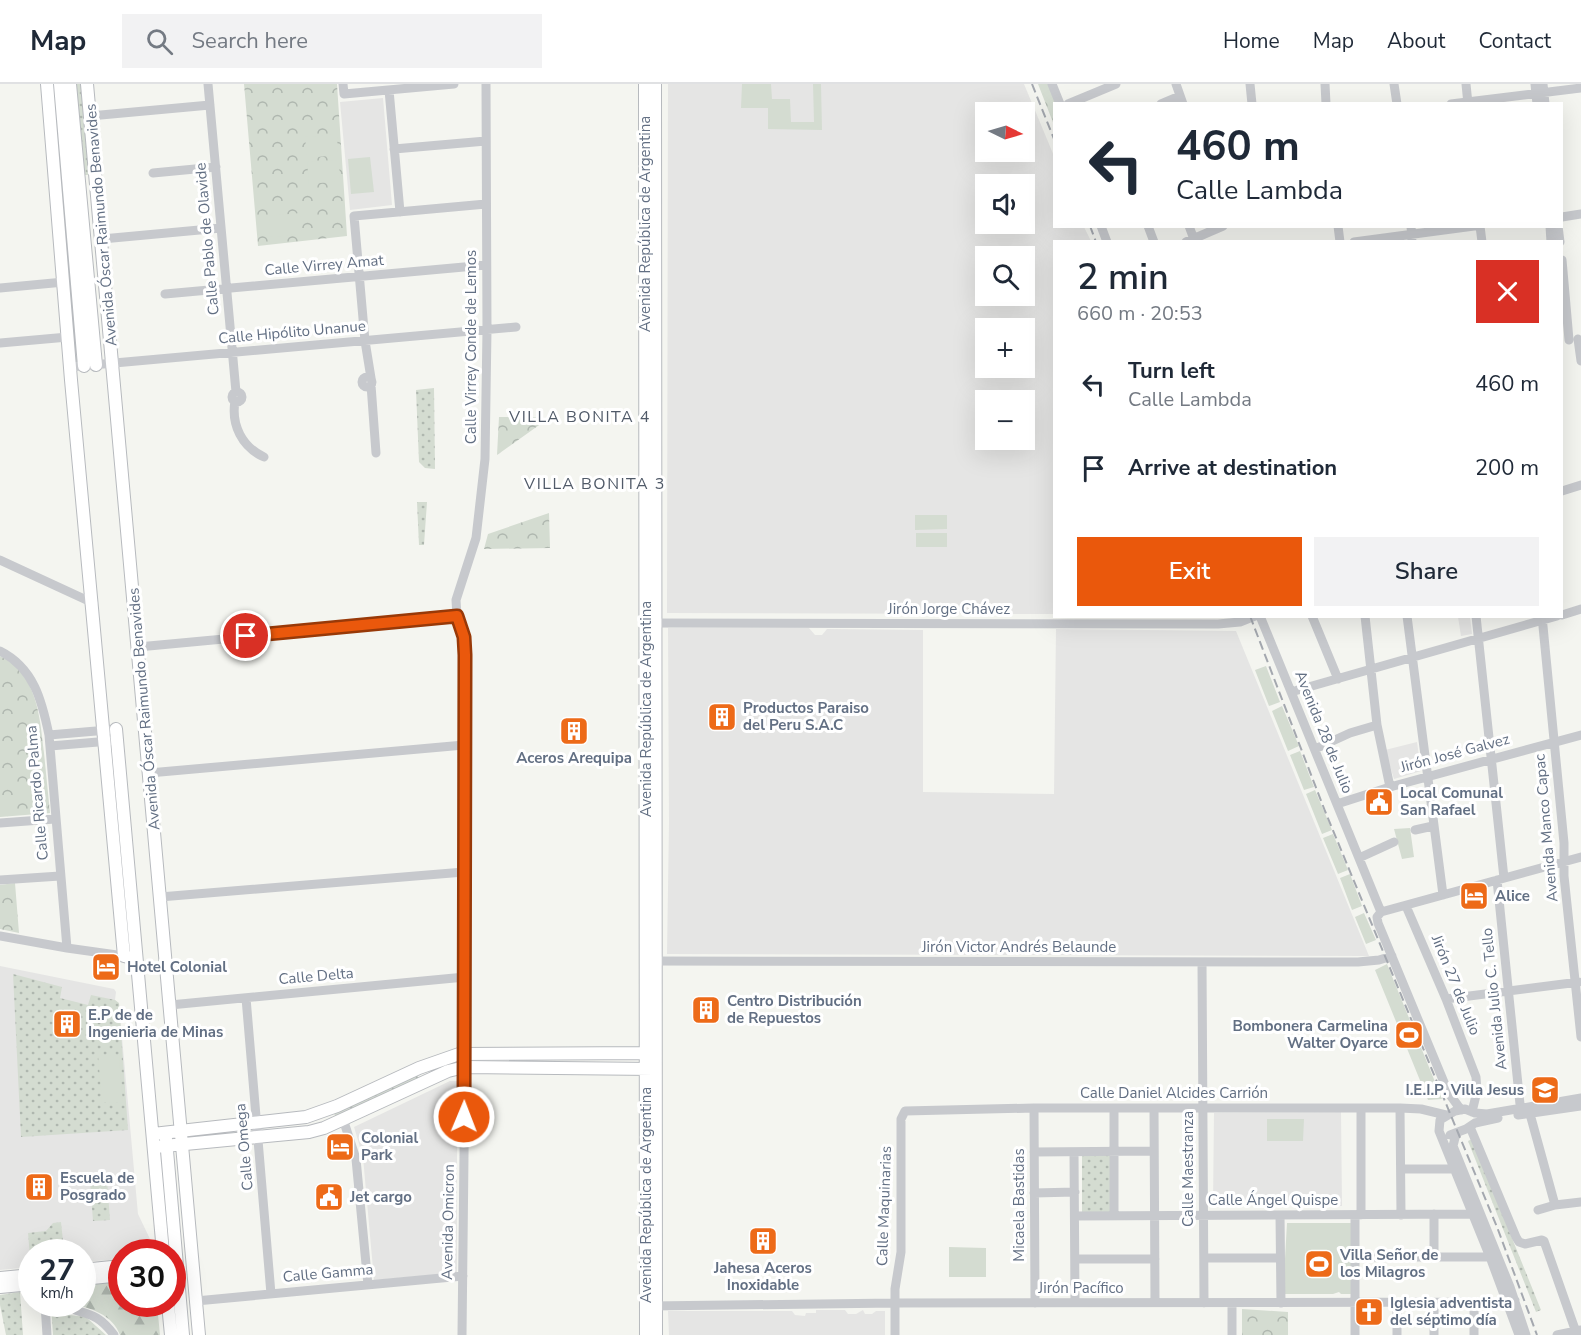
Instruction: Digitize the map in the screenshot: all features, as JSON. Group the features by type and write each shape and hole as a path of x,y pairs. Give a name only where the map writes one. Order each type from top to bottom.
{"main road":[{"name":"Avenida Óscar Raimundo Benavides","path":"47,84 68,182"},
{"name":"Avenida Óscar Raimundo Benavides","path":"60,84 68,182 90,365"},
{"name":"Avenida Óscar Raimundo Benavides","path":"70,84 68,245 64,282 70,367 93,603 111,735 130,958 159,1133 163,1239"},
{"name":"Avenida Óscar Raimundo Benavides","path":"87,84 114,363 199,1335"},
{"name":"Avenida República de Argentina","path":"646,1335 651,1306 650,88"},
{"path":"68,182 96,178"},
{"name":"Avenida Óscar Raimundo Benavides","path":"68,245 90,365"},
{"path":"489,1052 489,1066"},
{"path":"159,1133 290,1120 320,1112 419,1068 465,1053 651,1053"},
{"path":"610,1053 610,1069"},
{"path":"160,1147 309,1132 324,1128 448,1071 465,1067 651,1069"},
{"path":"419,1068 425,1081"},
{"name":"Avenida Óscar Raimundo Benavides","path":"160,1147 172,1239"},
{"path":"0,1278 18,1276"},
{"path":"0,1287 18,1285"},
{"name":"Avenida República de Argentina","path":"651,1306 656,1335"},
{"path":"169,1317 171,1335"},
{"name":"Avenida Óscar Raimundo Benavides","path":"181,1317 183,1335"}],"street":[{"name":"Calle Pablo de Olavide","path":"208,84 232,353 234,418 242,440 251,451 264,457"},
{"path":"343,84 344,94 454,84"},
{"name":"Calle Virrey Conde de Lemos","path":"456,612 458,591 476,538 485,459 486,84"},
{"path":"1052,84 1059,102"},
{"path":"1073,102 1116,84"},
{"path":"1176,84 1182,100"},
{"path":"1250,84 1252,102"},
{"path":"1325,84 1326,102"},
{"path":"1394,84 1396,102"},
{"path":"1466,84 1468,102"},
{"path":"1474,102 1539,91 1581,88"},
{"path":"389,90 400,212"},
{"path":"90,116 210,105"},
{"path":"394,149 486,141"},
{"path":"153,173 216,168"},
{"path":"376,453 354,216 486,204"},
{"path":"1563,217 1581,214"},
{"path":"102,239 221,228"},
{"path":"1192,240 1219,228"},
{"path":"1368,240 1458,228"},
{"name":"Calle Virrey Amat","path":"165,294 486,265"},
{"path":"1563,268 1572,340 1581,360"},
{"path":"0,288 64,282"},
{"name":"Calle Hipólito Unanue","path":"70,367 516,327"},
{"path":"0,343 68,337"},
{"path":"1563,491 1581,485"},
{"path":"0,560 93,603"},
{"path":"1563,615 1581,609"},
{"path":"138,647 456,612"},
{"name":"Avenida Omicron","path":"456,612 465,645 465,1067 462,1335"},
{"name":"Jirón Jorge Chávez","path":"651,623 1233,624 1252,618"},
{"name":"Avenida 28 de Julio","path":"1255,618 1291,692 1382,912 1377,917 1378,923 1448,1092 1461,1110"},
{"path":"1313,618 1338,679"},
{"path":"1365,618 1377,725 1390,787"},
{"path":"1407,618 1443,896"},
{"name":"Avenida Julio C. Tello","path":"1476,618 1491,758 1507,990 1524,1112 1555,1205"},
{"path":"1291,692 1479,640 1542,619"},
{"name":"Avenida Manco Capac","path":"1542,619 1564,861 1578,982 1581,1037"},
{"name":"Calle Ricardo Palma","path":"0,651 17,662 35,685 44,709 49,735 67,948"},
{"path":"1315,749 1350,733 1377,725"},
{"path":"49,735 111,735"},
{"path":"50,746 111,735"},
{"name":"Jirón José Galvez","path":"1337,804 1491,758 1581,735"},
{"path":"150,773 464,745"},
{"path":"0,823 55,819"},
{"path":"1415,830 1433,826"},
{"path":"1359,858 1394,842"},
{"path":"1382,912 1581,856"},
{"path":"160,897 464,872"},
{"path":"0,880 60,876"},
{"name":"Jirón 27 de Julio","path":"1406,906 1476,1077 1477,1091 1473,1119"},
{"path":"0,936 130,958"},
{"name":"Jirón Victor Andrés Belaunde","path":"651,961 1365,962 1392,956"},
{"name":"Calle Maestranza","path":"1202,962 1204,1303"},
{"name":"Calle Delta","path":"170,1005 465,977"},
{"path":"1446,999 1578,982"},
{"name":"Calle Omega","path":"246,998 271,1294"},
{"name":"Avenida 28 de Julio","path":"1448,1092 1448,1114"},
{"path":"1524,1112 1581,1098"},
{"path":"1526,1335 1472,1214 1454,1169 1450,1147 1455,1134 1473,1119 1487,1114 1581,1106"},
{"name":"Calle Daniel Alcides Carrión","path":"902,1114 910,1110 1034,1108 1400,1108 1448,1114"},
{"name":"Micaela Bastidas","path":"1034,1108 1035,1303"},
{"path":"1114,1108 1114,1216"},
{"path":"1154,1108 1155,1302"},
{"path":"1355,1335 1355,1257 1361,1108"},
{"path":"1400,1108 1401,1215"},
{"path":"1519,1335 1511,1301 1450,1147 1439,1131 1438,1124 1448,1114 1461,1110 1473,1119 1519,1242 1525,1244 1544,1241 1578,1332 1557,1335"},
{"name":"Calle Maquinarias","path":"895,1335 895,1303 901,1252 902,1114"},
{"path":"343,1119 357,1159 368,1285"},
{"path":"1439,1131 1445,1135 1455,1134"},
{"path":"1034,1152 1154,1151"},
{"path":"1074,1152 1075,1302"},
{"path":"1401,1169 1454,1169"},
{"path":"1034,1192 1075,1192"},
{"path":"1538,1210 1555,1205 1581,1202"},
{"path":"1434,1214 1434,1257"},
{"name":"Calle Ángel Quispe","path":"1075,1216 1472,1214"},
{"path":"1281,1215 1281,1303"},
{"path":"1355,1257 1490,1257"},
{"path":"1204,1258 1281,1258"},
{"path":"1075,1259 1155,1259"},
{"name":"Calle Gamma","path":"196,1301 463,1276"},
{"name":"Jirón Pacífico","path":"651,1306 1511,1301"},
{"path":"1396,1302 1396,1335"},
{"path":"1434,1302 1434,1335"},
{"path":"1474,1302 1474,1335"},
{"path":"1232,1303 1232,1335"},
{"path":"96,1316 114,1335"},
{"path":"46,1317 47,1335"}],"shaded area":[{"path":"668,84 1024,84 1032,102 975,102 975,162 1035,162 1035,110 1053,154 1053,228 1084,228 1090,240 1053,240 1053,614 667,613"},
{"path":"383,98 392,205 350,210 340,102"},
{"path":"1458,618 1470,618 1472,634 1461,636"},
{"path":"668,628 809,628 815,635 822,635 827,629 923,630 923,792 1054,794 1056,629 1236,631 1369,956 667,954"},
{"path":"1417,742 1421,771 1394,779 1385,750"},
{"path":"0,966 114,989 116,992 115,1000 119,1004 138,1214 150,1239 108,1239 108,1260 96,1261 96,1239 18,1239 18,1268 0,1270"},
{"path":"450,1081 457,1081 457,1273 374,1280 363,1157 354,1127"},
{"path":"1341,1112 1342,1206 1311,1203 1213,1205 1214,1113"},
{"path":"816,1310 845,1310 848,1314 856,1314 863,1310 865,1314 885,1311 885,1335 669,1335 668,1311 792,1311 795,1315 805,1316 806,1313 816,1313"}],"green space":[{"path":"76,84 85,84 90,175 85,175 84,170"},
{"path":"244,84 337,84 347,236 258,246"},
{"path":"742,84 771,84 772,99 790,99 791,122 814,122 813,84 821,84 822,130 768,129 768,108 741,108"},
{"path":"1038,84 1050,84 1058,102 1053,102 1053,122"},
{"path":"337,134 338,155 307,158 305,137"},
{"path":"370,157 374,192 351,194 348,159"},
{"path":"339,160 340,181 309,184 307,162"},
{"path":"300,213 302,234 270,237 269,216"},
{"path":"434,388 435,469 425,468 419,462 416,390"},
{"path":"499,417 541,417 542,423 497,455"},
{"path":"417,502 427,502 424,545 419,545"},
{"path":"549,513 550,548 484,549 488,534"},
{"path":"915,515 947,515 947,529 915,530"},
{"path":"916,533 947,533 947,547 916,547"},
{"path":"0,656 22,673 34,697 41,725 50,813 0,817"},
{"path":"1266,666 1280,702 1269,706 1255,670"},
{"path":"1282,706 1299,746 1288,751 1272,711"},
{"path":"1300,751 1314,787 1304,790 1290,755"},
{"path":"1315,790 1332,830 1322,834 1306,794"},
{"path":"1410,828 1414,857 1402,859 1394,829"},
{"path":"1333,834 1348,870 1338,874 1323,838"},
{"path":"1350,874 1362,906 1352,910 1340,878"},
{"path":"15,883 19,933 0,929 0,885"},
{"path":"1364,913 1376,940 1366,944 1355,917"},
{"name":"Bombonera Carmelina Walter Oyarce","path":"1387,964 1442,1099 1428,1100 1375,970"},
{"path":"13,974 62,987 60,998 88,1005 91,995 119,1003 128,1130 21,1137"},
{"path":"98,1055 119,1056 123,1103 102,1102"},
{"path":"415,1075 420,1078 335,1116 334,1113"},
{"path":"1267,1119 1304,1119 1303,1141 1267,1141"},
{"path":"1472,1139 1541,1310 1536,1312 1468,1141"},
{"path":"1110,1154 1111,1212 1082,1212 1082,1155"},
{"path":"107,1180 110,1220 93,1221 90,1181"},
{"path":"61,1222 63,1239 28,1239 28,1233 46,1231 53,1223"},
{"name":"Villa Señor de los Milagros","path":"1287,1223 1352,1223 1352,1294 1339,1292 1283,1294"},
{"path":"949,1247 986,1248 986,1277 949,1277"},
{"path":"108,1280 108,1317 158,1317 160,1335 120,1335 112,1322 96,1311 96,1282"},
{"path":"18,1292 18,1317 22,1317 23,1335 6,1335 0,1295"},
{"path":"1242,1309 1288,1312 1288,1335 1242,1335"},
{"path":"52,1317 86,1317 106,1335 53,1335"}],"railway":[{"path":"1032,84 1053,136"},
{"path":"1091,228 1095,240"},
{"path":"1251,618 1325,811 1497,1227 1537,1335"}],"place":[{"name":"Productos Paraiso del Peru S.A.C","path":"722,717"},
{"name":"Aceros Arequipa","path":"574,731"},
{"name":"Local Comunal San Rafael","path":"1379,802"},
{"name":"Alice","path":"1474,896"},
{"name":"Hotel Colonial","path":"106,967"},
{"name":"Centro Distribución de Repuestos","path":"706,1010"},
{"name":"E.P de de Ingenieria de Minas","path":"67,1024"},
{"name":"Bombonera Carmelina Walter Oyarce","path":"1409,1035"},
{"name":"I.E.I.P. Villa Jesus","path":"1545,1090"},
{"name":"Colonial Park","path":"340,1147"},
{"name":"Escuela de Posgrado","path":"39,1187"},
{"name":"Jet cargo","path":"329,1197"},
{"name":"Jahesa Aceros Inoxidable","path":"763,1241"},
{"name":"Villa Señor de los Milagros","path":"1319,1264"},
{"name":"Iglesia adventista del séptimo día","path":"1369,1312"}],"district":[{"name":"VILLA BONITA 4","path":"580,417"},
{"name":"VILLA BONITA 3","path":"595,484"}],"route":[{"path":"246,636 457,616 464,637 465,655 464,1117"}]}
